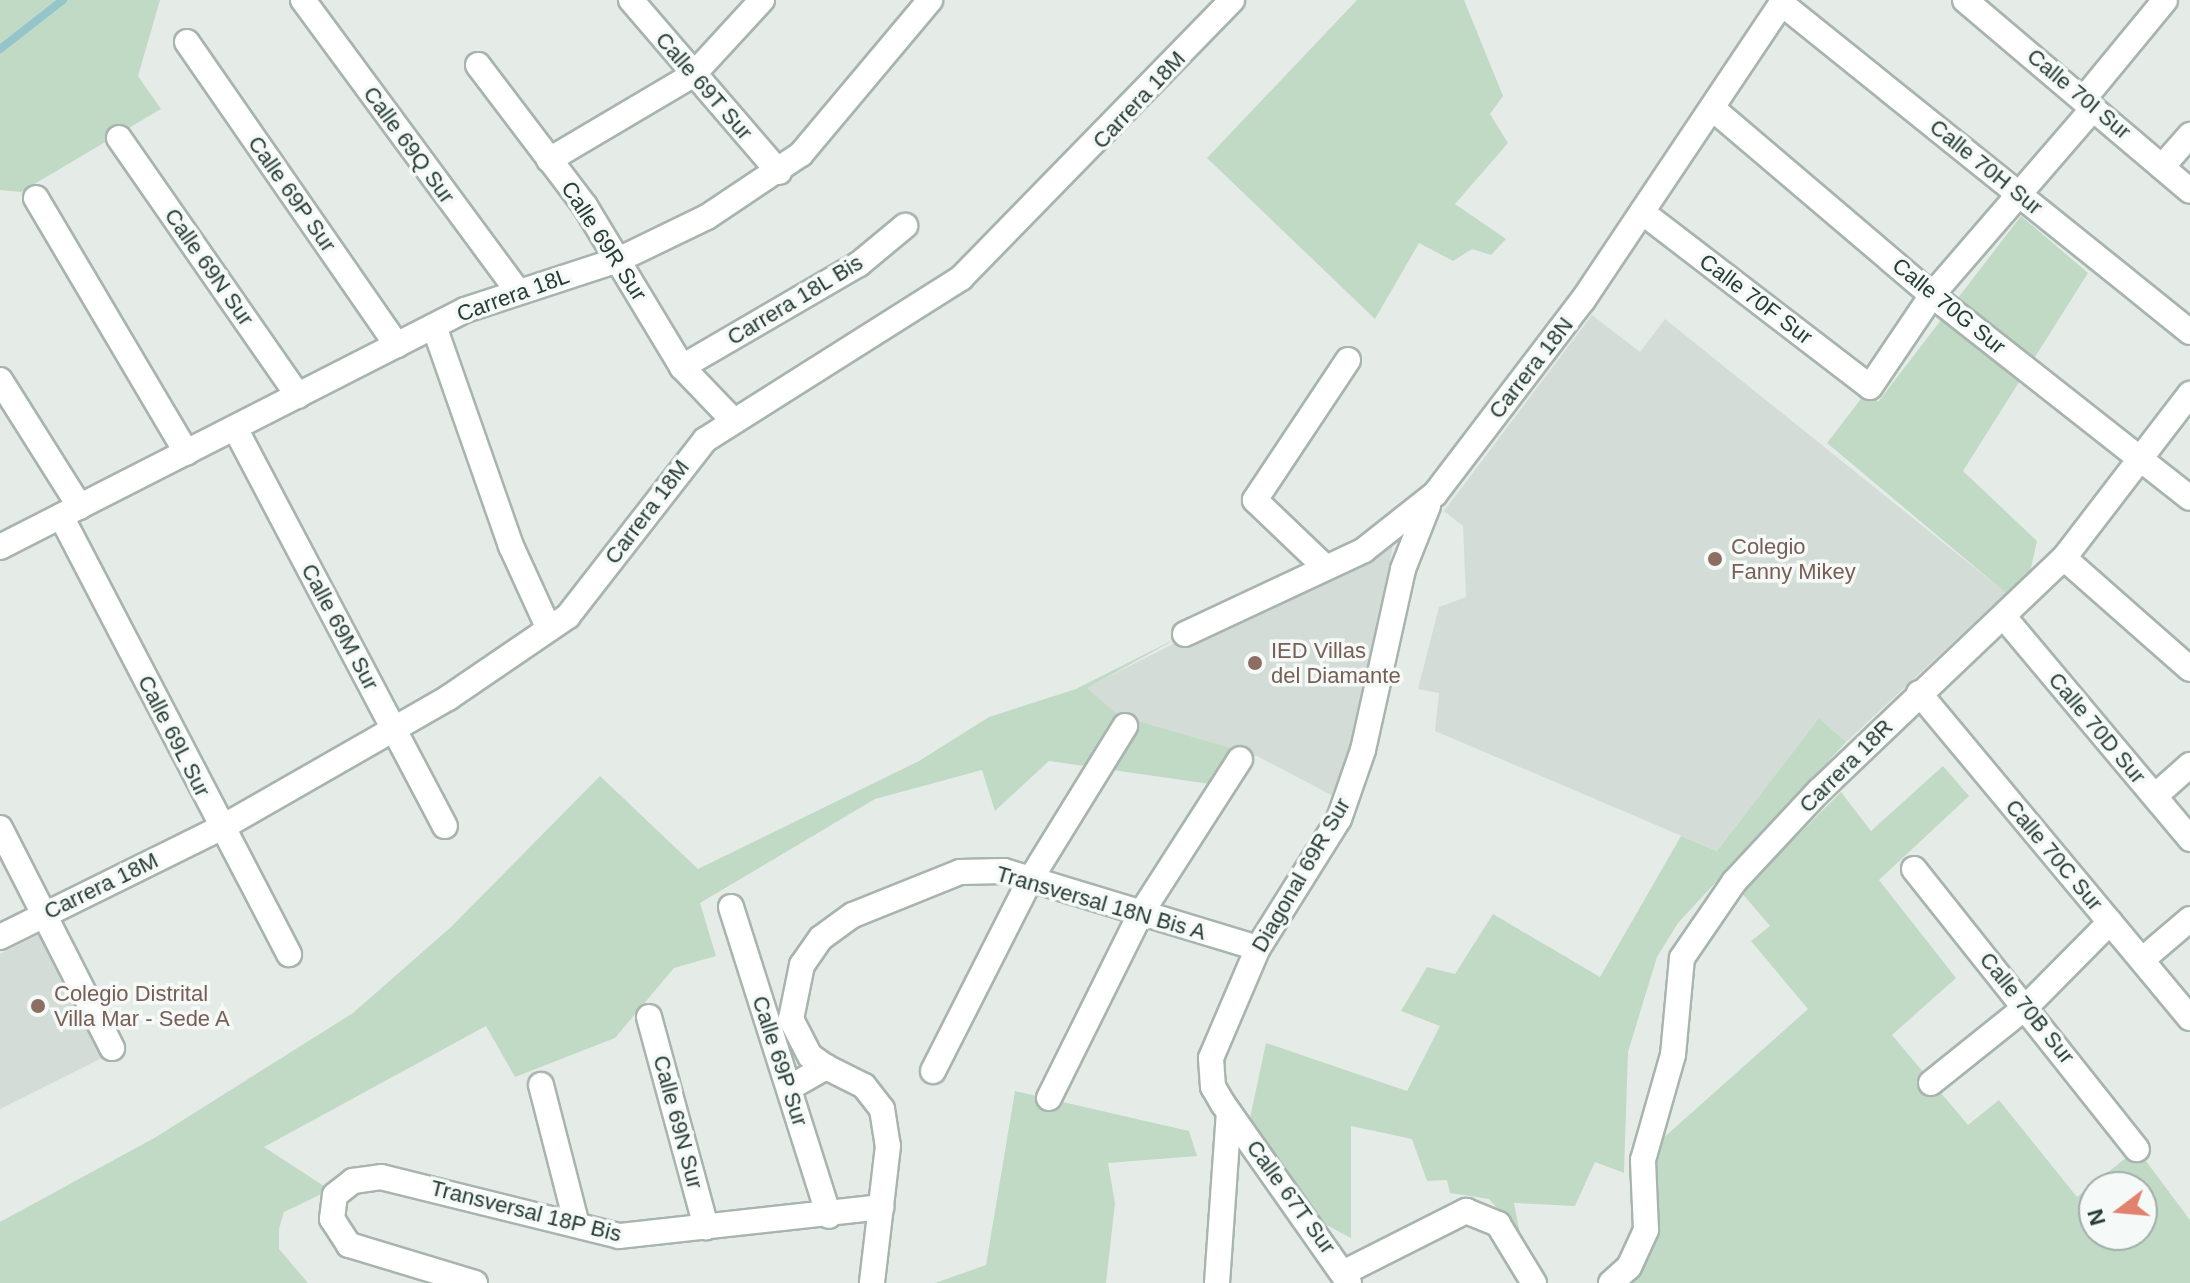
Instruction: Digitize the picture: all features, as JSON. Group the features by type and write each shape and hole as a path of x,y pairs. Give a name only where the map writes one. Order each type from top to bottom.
{"street":[{"name":"Calle 69Q Sur","path":"303,0 516,289"},
{"name":"Calle 69T Sur","path":"631,0 779,172"},
{"path":"549,160 693,75 762,0"},
{"name":"Carrera 18L","path":"0,547 434,326 516,289 618,260 779,172 930,0"},
{"name":"Carrera 18M","path":"0,937 221,828 394,730 549,629 579,604 673,473 730,417 961,278 1232,0"},
{"name":"Calle 70I Sur","path":"1965,0 2086,96 2190,191"},
{"path":"1932,295 2089,113 2086,96 2162,1"},
{"name":"Carrera 18N","path":"1185,634 1394,530 1435,494 1642,212 1783,2"},
{"name":"Calle 70H Sur","path":"1783,2 2190,332"},
{"name":"Calle 69P Sur","path":"187,42 397,345"},
{"name":"Calle 69R Sur","path":"478,65 618,260 682,367 730,417"},
{"name":"Calle 70G Sur","path":"1712,108 1932,295 2141,455 2190,498"},
{"path":"2162,167 2190,135"},
{"name":"Calle 69N Sur","path":"119,138 298,396"},
{"path":"36,198 187,453"},
{"name":"Calle 70F Sur","path":"1642,212 1870,387 1932,295"},
{"name":"Carrera 18L Bis","path":"682,367 859,264 905,226"},
{"path":"434,326 511,546 549,629"},
{"path":"1325,567 1255,500 1348,360"},
{"name":"Calle 69L Sur","path":"0,380 70,512 221,828 289,954"},
{"name":"Carrera 18R","path":"1611,1283 1636,1255 1648,1207 1643,1160 1673,1055 1682,958 1734,882 1919,693 2064,558 2190,394"},
{"name":"Calle 69M Sur","path":"235,428 445,826"},
{"name":"Diagonal 69R Sur","path":"1229,1112 1213,1087 1211,1058 1258,948 1351,788 1403,569 1435,494"},
{"path":"2064,558 2190,669"},
{"name":"Calle 70D Sur","path":"2004,617 2190,839"},
{"name":"Calle 70C Sur","path":"1919,693 2190,1018"},
{"path":"933,1071 1030,880 1125,726"},
{"path":"1049,1098 1140,915 1240,759"},
{"path":"2155,796 2190,765"},
{"path":"0,828 112,1048"},
{"name":"Calle 70B Sur","path":"1914,869 2027,1006 2137,1149"},
{"name":"Transversal 18N Bis A","path":"826,1067 810,1056 791,1019 795,977 821,938 871,906 960,872 1004,871 1140,915 1258,948"},
{"name":"Calle 69P Sur","path":"731,907 829,1216"},
{"path":"2142,960 2190,919"},
{"path":"1931,1083 2027,1006 2110,922"},
{"name":"Calle 69N Sur","path":"649,1017 706,1227"},
{"path":"789,1088 826,1067 864,1086 882,1109 888,1138 872,1283"},
{"path":"541,1085 576,1221"},
{"path":"1217,1283 1229,1112"},
{"name":"Calle 67T Sur","path":"1229,1112 1347,1278"},
{"name":"Transversal 18P Bis","path":"475,1283 358,1250 339,1233 331,1210 353,1181 381,1177 576,1221 619,1236 829,1216 881,1207"},
{"path":"1347,1278 1466,1211 1498,1224 1534,1283"}],"shaded area":[{"name":"Colegio Fanny Mikey","path":"1592,315 1640,352 1665,319 2006,593 1846,742 1819,718 1717,851 1435,731 1439,693 1418,689 1439,607 1466,597 1463,526 1444,511"},
{"name":"IED Villas del Diamante","path":"1395,532 1366,707 1337,798 1255,755 1118,715 1086,688"},
{"name":"Colegio Distrital Villa Mar - Sede A","path":"40,934 102,1058 0,1109 0,954"}],"green space":[{"path":"0,0 160,0 138,76 161,109 21,192 0,190"},
{"path":"1357,0 1464,0 1503,96 1490,114 1508,143 1455,204 1506,239 1491,255 1472,249 1453,261 1419,243 1375,319 1207,158"},
{"path":"2021,216 2088,273 1963,471 2037,541 2030,572 2006,593 1827,443 1870,387 1878,402"},
{"path":"1185,634 1087,688 1118,715 1255,755 1238,788 1049,761 995,811 982,770 875,799 700,903 716,956 674,968 615,1038 515,1077 486,1026 264,1147 330,1190 284,1212 279,1229 279,1249 308,1283 0,1283 0,1222 156,1137 353,1013 451,927 600,776 698,869 919,761 989,717 1076,689"},
{"path":"1819,718 1846,742 1678,923 1657,957 1628,1052 1624,1173 1595,1162 1575,1206 1514,1203 1520,1234 1489,1199 1450,1193 1447,1180 1427,1181 1412,1139 1351,1126 1351,1238 1321,1222 1247,1132 1266,1043 1407,1091 1440,1026 1401,1011 1427,967 1455,974 1493,914 1600,977 1681,836 1717,851"},
{"path":"1943,766 1969,796 1879,880 1956,978 1892,1035 1968,1125 1999,1100 2078,1196 2078,1251 2158,1251 2158,1177 2190,1220 2190,1283 1631,1283 1658,1229 1652,1148 1808,1009 1751,941 1770,926 1741,892 1841,792 1871,831"},
{"path":"1015,1091 1189,1131 1197,1156 1108,1163 1115,1203 1106,1283 935,1283 986,1265"},
{"path":"2137,1149 2153,1171 2110,1171"}],"waterway":[{"path":"0,49 63,0"}],"place":[{"name":"Colegio Fanny Mikey","path":"1715,559"},
{"name":"IED Villas del Diamante","path":"1255,663"},
{"name":"Colegio Distrital Villa Mar - Sede A","path":"38,1006"}]}
